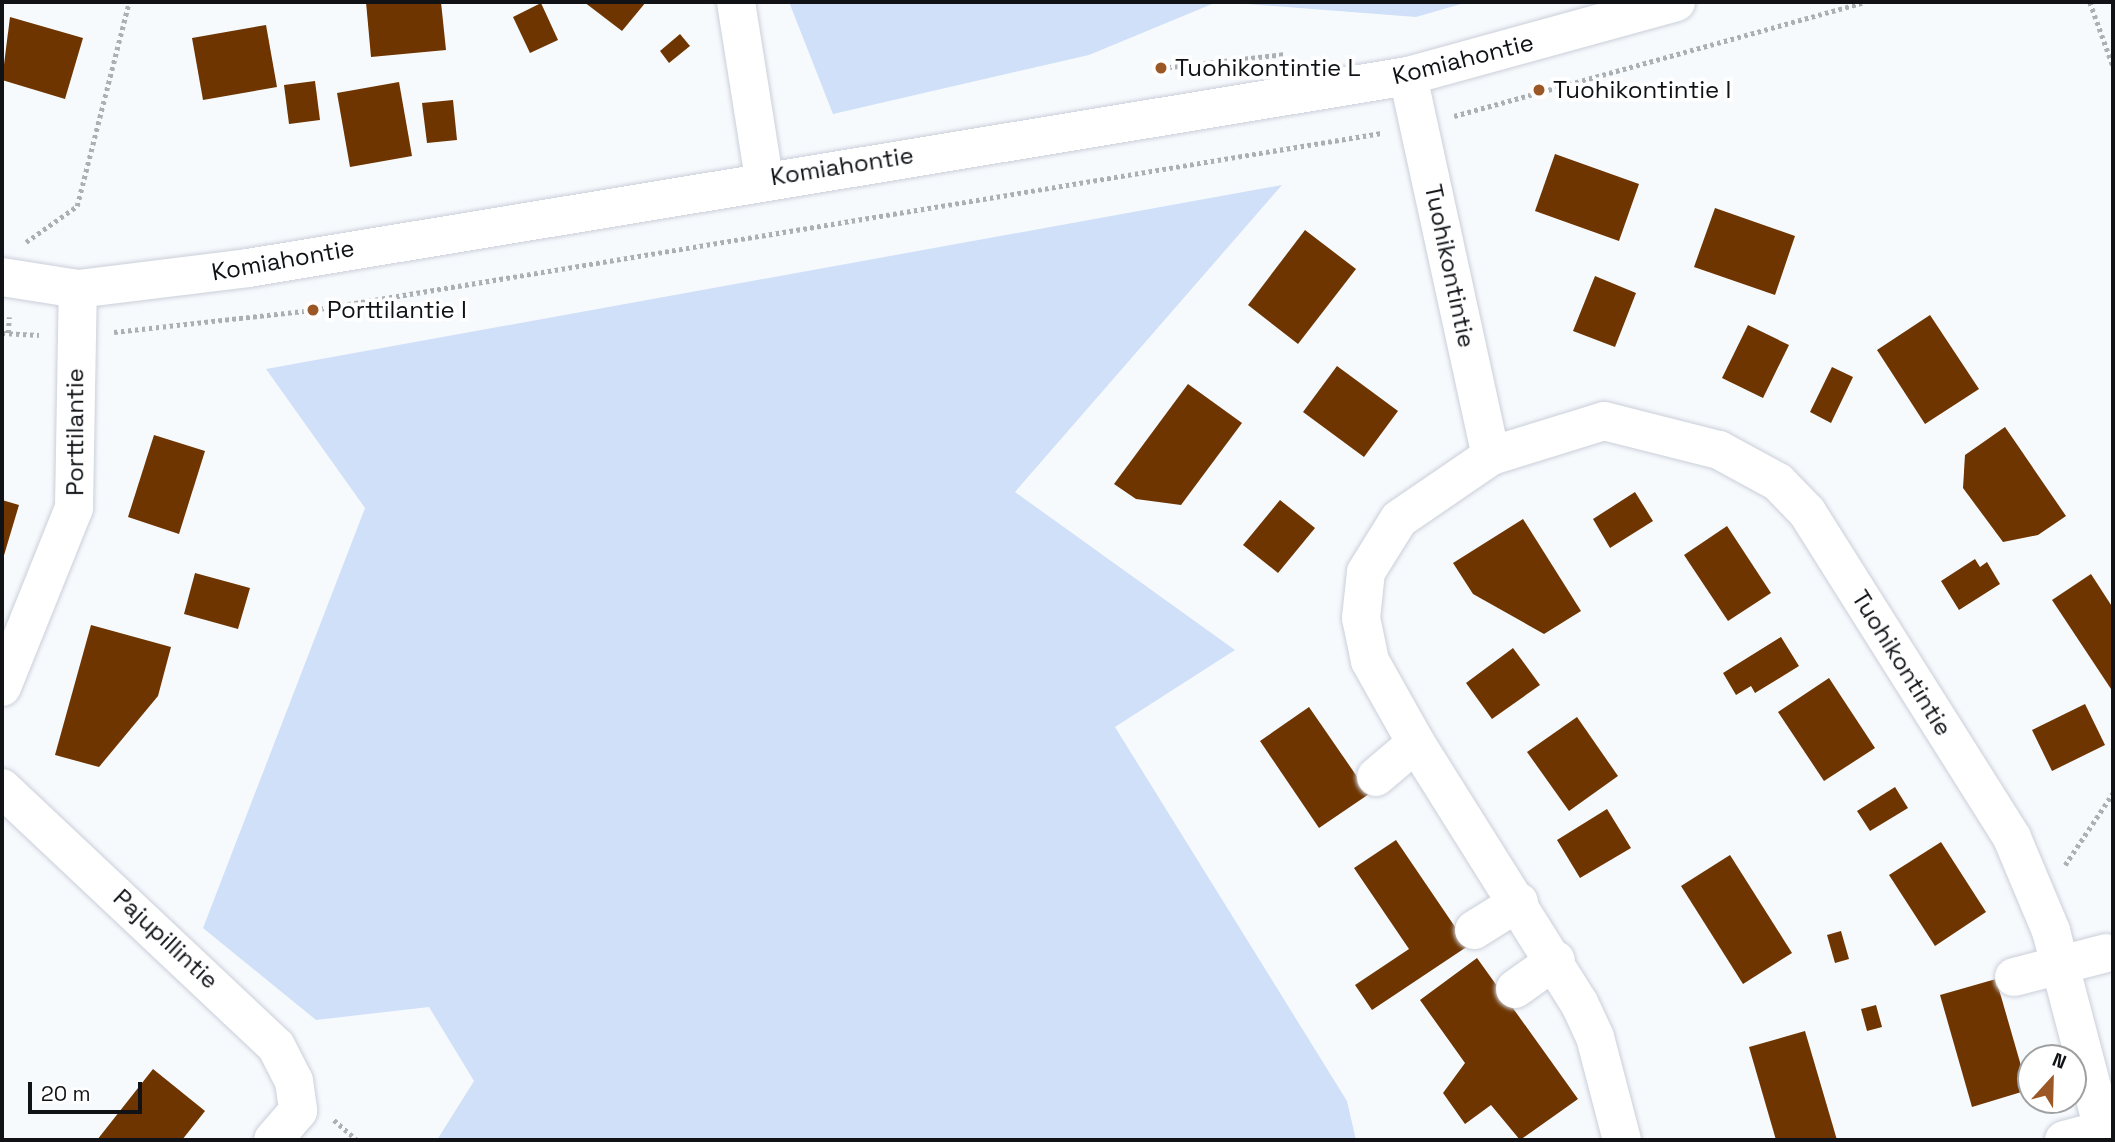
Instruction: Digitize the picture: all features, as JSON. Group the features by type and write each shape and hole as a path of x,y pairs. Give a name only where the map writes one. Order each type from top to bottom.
{"street":[{"path":"736,2 764,178"},
{"name":"Komiahontie","path":"7,277 78,289 248,268 764,178 1408,76 1676,2"},
{"name":"Tuohikontintie","path":"1408,76 1491,456"},
{"name":"Porttilantie","path":"2,687 74,508 78,289"},
{"name":"Tuohikontintie","path":"1622,1140 1595,1037 1556,960 1416,743 1370,661 1361,618 1366,572 1399,519 1491,456 1604,421 1688,437 1778,482 1807,512 2012,838 2040,902 2061,965 2108,1133"},
{"path":"1376,777 1416,743"},
{"name":"Pajupillintie","path":"2,788 276,1046 294,1081 298,1111 273,1140"},
{"path":"1474,930 1519,902"},
{"path":"2014,977 2106,953"},
{"path":"1515,989 1556,960"},
{"path":"2064,1140 2108,1133"}],"path":[{"path":"129,2 78,206 48,231 15,247 7,277 5,333 76,336 313,310 1421,127 1864,2"},
{"path":"2090,2 2113,66"},
{"path":"2040,902 2113,793"}],"shaded area":[{"path":"789,2 1217,2 1089,55 833,114"},
{"path":"1221,2 1468,2 1416,17"},
{"path":"1282,185 1015,492 1235,650 1115,727 1347,1101 1356,1140 437,1140 474,1081 429,1007 316,1020 203,928 365,508 266,369"}],"building":[{"path":"366,2 441,2 446,50 371,57"},
{"path":"584,2 646,2 622,31"},
{"path":"541,3 558,40 530,53 513,17"},
{"path":"10,17 83,38 65,99 2,80"},
{"path":"266,25 277,87 203,100 192,38"},
{"path":"680,34 690,46 669,63 660,51"},
{"path":"315,81 320,120 289,124 284,85"},
{"path":"399,82 412,156 350,167 337,93"},
{"path":"453,100 457,140 427,143 422,103"},
{"path":"1555,154 1639,184 1619,241 1535,211"},
{"path":"1715,208 1795,236 1775,295 1694,267"},
{"path":"1305,230 1356,269 1298,344 1248,305"},
{"path":"1595,276 1636,293 1615,347 1573,331"},
{"path":"1930,315 1979,389 1925,424 1877,350"},
{"path":"1748,325 1789,345 1763,398 1722,378"},
{"path":"1337,366 1398,411 1364,457 1303,412"},
{"path":"1832,367 1853,377 1831,423 1810,412"},
{"path":"1188,384 1242,423 1181,505 1136,499 1114,484"},
{"path":"2005,427 2066,516 2038,535 2003,542 1963,488 1965,455"},
{"path":"154,435 205,451 179,534 128,517"},
{"path":"1635,492 1653,521 1610,548 1593,519"},
{"path":"2,500 19,505 2,562"},
{"path":"1280,500 1315,528 1278,573 1243,545"},
{"path":"1523,519 1581,611 1544,634 1473,594 1453,563"},
{"path":"1727,526 1771,593 1728,621 1684,555"},
{"path":"1975,559 1980,567 1987,562 2000,584 1959,610 1941,581"},
{"path":"195,573 250,588 238,629 184,614"},
{"path":"2091,574 2113,608 2113,692 2052,600"},
{"path":"91,625 171,647 158,696 99,767 55,755"},
{"path":"1781,637 1799,666 1755,693 1751,686 1736,695 1723,673"},
{"path":"1513,648 1540,685 1492,719 1466,683"},
{"path":"1829,678 1875,748 1824,781 1778,712"},
{"path":"2085,704 2105,745 2052,771 2032,730"},
{"path":"1309,707 1369,794 1319,828 1260,741"},
{"path":"1577,717 1618,776 1569,811 1527,752"},
{"path":"1895,787 1908,808 1870,831 1857,811"},
{"path":"1607,809 1631,848 1580,878 1557,840"},
{"path":"1396,840 1468,946 1372,1010 1355,985 1409,949 1354,868"},
{"path":"1941,842 1986,912 1935,946 1889,875"},
{"path":"1730,855 1792,953 1743,984 1681,886"},
{"path":"1841,931 1849,959 1835,963 1827,935"},
{"path":"1477,958 1578,1099 1520,1140 1491,1105 1465,1124 1443,1093 1465,1063 1420,1000"},
{"path":"1996,979 2017,1052 2017,1093 1972,1107 1940,995"},
{"path":"1876,1005 1882,1027 1867,1031 1861,1009"},
{"path":"1805,1031 1837,1140 1776,1140 1749,1047"},
{"path":"153,1069 205,1111 182,1140 97,1140"}],"place":[{"name":"Tuohikontintie L","path":"1161,68"},
{"name":"Tuohikontintie I","path":"1539,90"},
{"name":"Porttilantie I","path":"313,310"}]}
